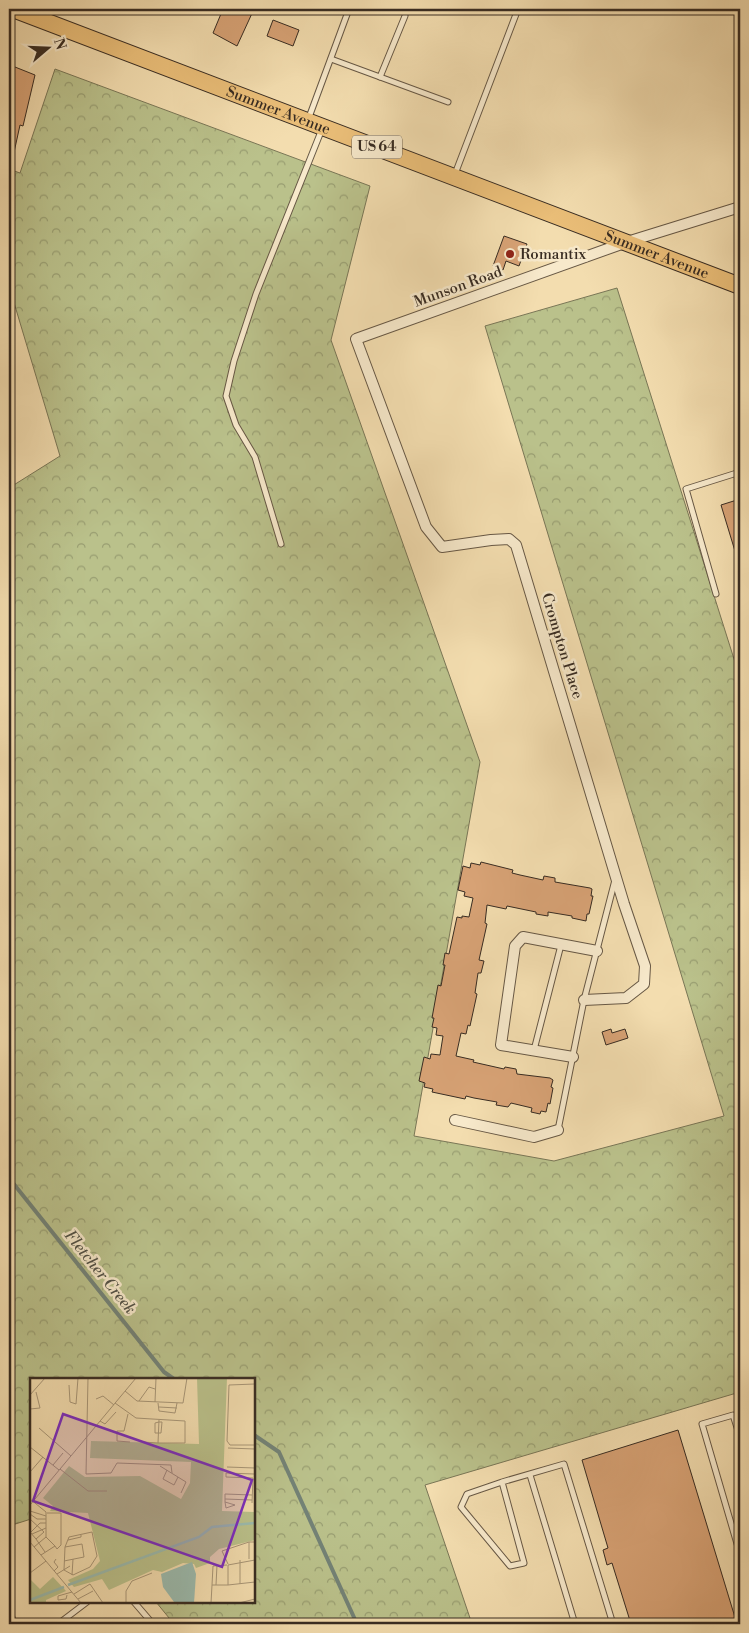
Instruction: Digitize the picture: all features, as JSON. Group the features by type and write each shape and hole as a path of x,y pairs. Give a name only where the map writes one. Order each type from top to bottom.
{"main road":[{"name":"Summer Avenue","path":"13,9 740,286"}],"street":[{"name":"Munson Road","path":"356,339 627,242 740,207"},
{"name":"Crompton Place","path":"356,339 426,527 442,548 509,539 516,545 616,877 645,966 644,984 626,998 584,1000"},
{"path":"573,1057 501,1045 515,946 523,937 597,951"},
{"path":"455,1120 534,1137 558,1130"}],"lane":[{"path":"280,544 255,457 236,425 226,396 234,361 315,123 330,59 349,9"},
{"path":"454,176 518,9"},
{"path":"380,77 405,16"},
{"path":"330,59 448,102"},
{"path":"716,594 686,489 740,472"},
{"path":"558,1130 584,1000 616,877"},
{"path":"534,1050 561,944"},
{"path":"740,1438 733,1415 702,1424 740,1554"},
{"path":"502,1482 524,1563 510,1566 461,1507 467,1494 502,1482 564,1464 613,1624"},
{"path":"530,1475 575,1624"},
{"path":"58,1624 86,1603"},
{"path":"135,1603 153,1624"},
{"path":"9,1608 14,1624"}],"green space":[{"path":"55,69 370,186 331,340 480,762 414,1136 554,1161 724,1116 485,326 617,288 740,678 740,1392 425,1485 472,1624 174,1624 157,1603 255,1603 255,1378 30,1378 30,1519 9,1526 9,488 60,456 9,286 9,169 20,173"}],"building":[{"path":"223,9 254,9 237,46 213,33"},
{"path":"273,20 299,30 293,46 267,36"},
{"path":"10,65 35,75 23,126 20,125 13,157 9,157"},
{"name":"Romantix","path":"504,236 527,244 519,266 506,261 503,270 493,266"},
{"path":"740,499 740,561 738,561 721,505"},
{"path":"481,862 513,870 512,873 520,875 543,880 544,876 555,878 555,882 592,889 591,896 593,896 586,921 572,918 572,916 548,912 548,916 507,906 506,909 487,905 485,923 487,924 479,960 484,961 481,973 478,973 475,993 477,994 470,1026 468,1025 466,1034 461,1033 456,1056 504,1069 505,1067 516,1069 517,1074 553,1080 550,1104 548,1103 546,1112 541,1111 540,1114 531,1112 532,1108 511,1103 508,1107 496,1105 497,1102 466,1096 465,1099 432,1092 433,1089 424,1087 425,1083 419,1081 424,1057 430,1059 431,1054 440,1055 443,1036 436,1035 437,1028 432,1027 438,985 441,986 445,953 449,954 457,917 469,917 473,898 464,896 465,892 458,890 463,866 470,868 471,863 480,865"},
{"path":"611,1029 612,1033 625,1029 628,1038 606,1045 602,1032"},
{"path":"678,1430 737,1624 631,1624 612,1563 607,1565 603,1550 608,1548 582,1460"}],"waterway":[{"name":"Fletcher Creek","path":"9,1178 164,1372 173,1378"},
{"name":"Fletcher Creek","path":"255,1436 279,1452 357,1624"}],"place":[{"name":"Romantix","path":"510,254"}]}
